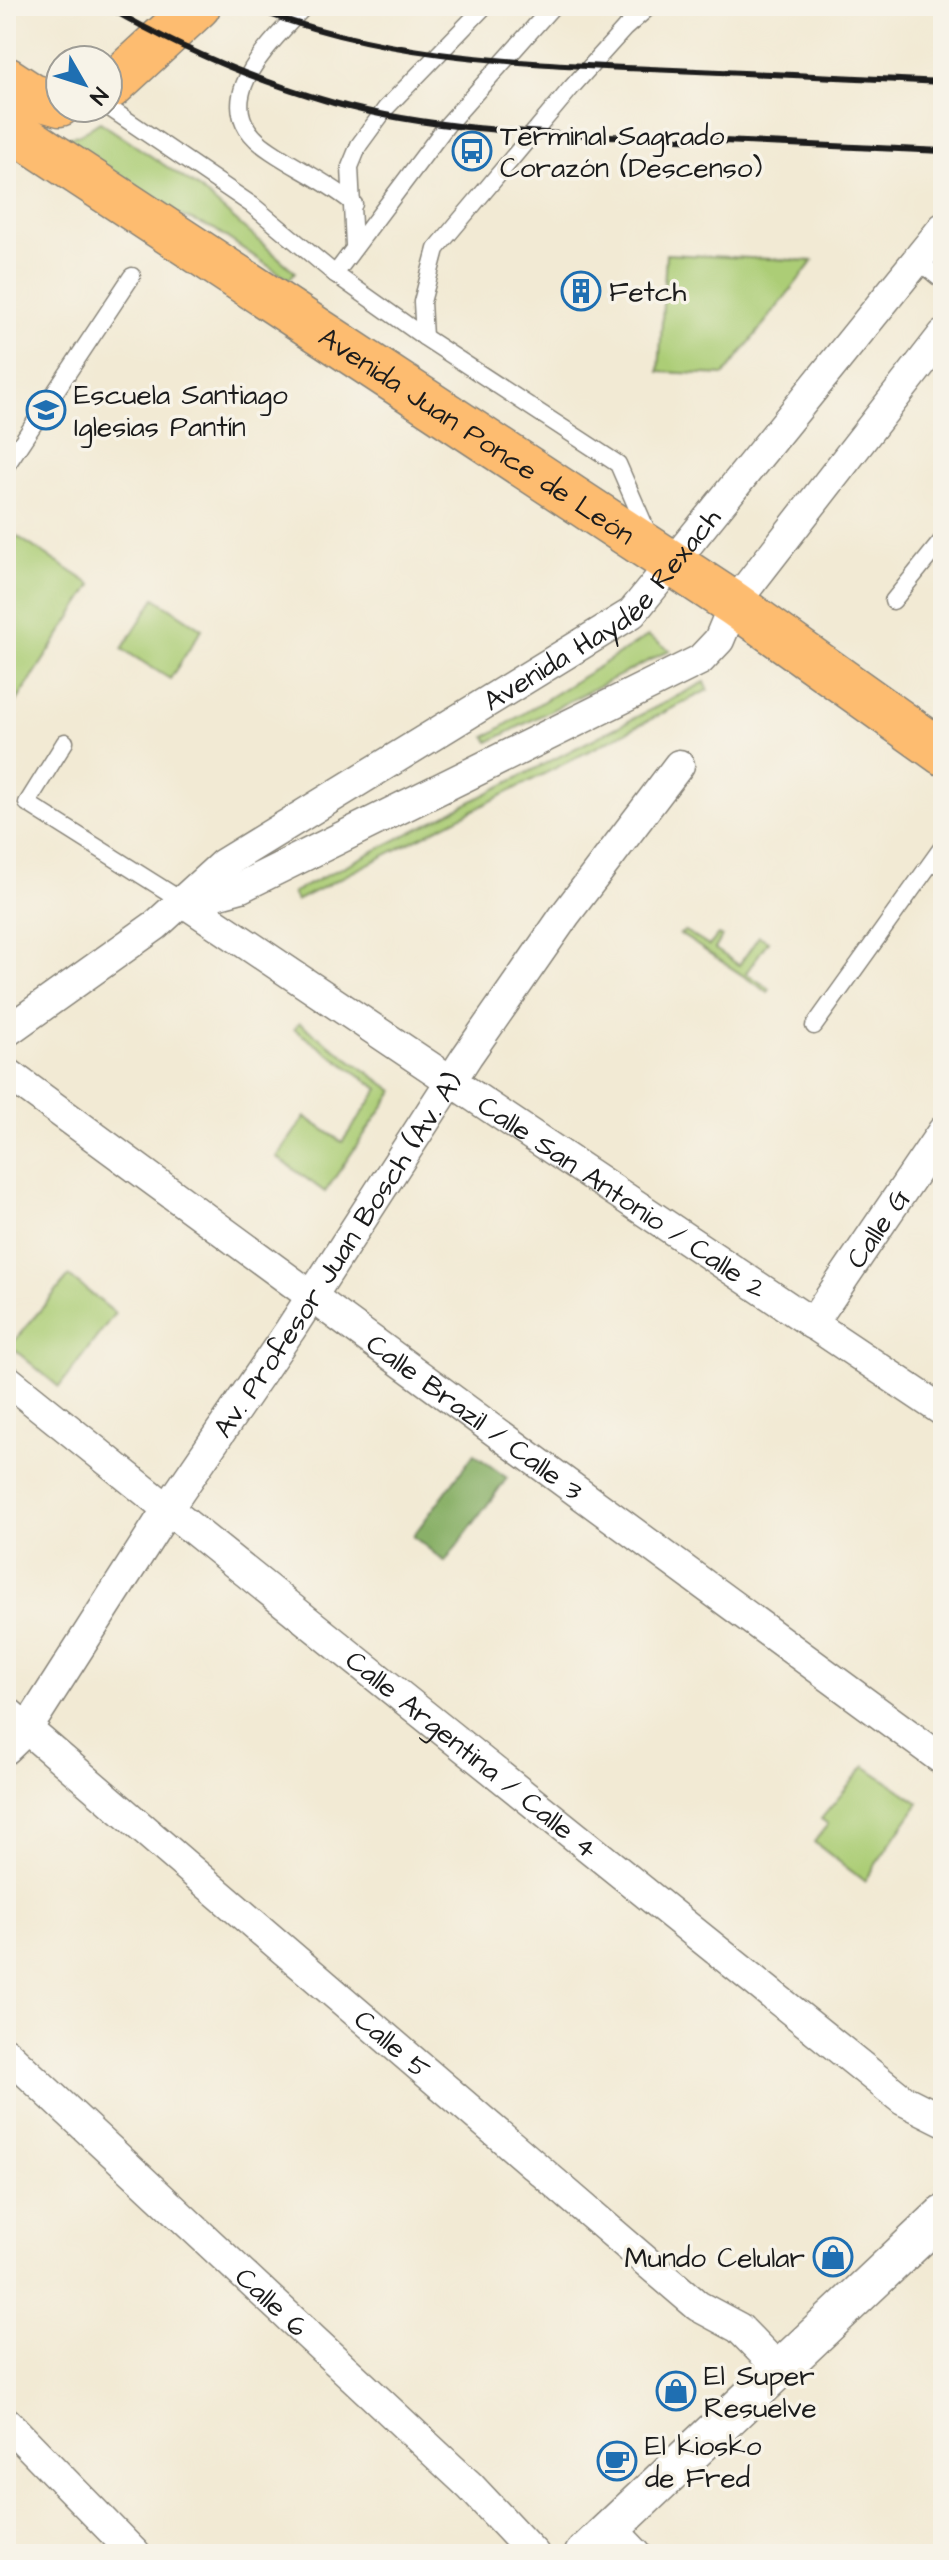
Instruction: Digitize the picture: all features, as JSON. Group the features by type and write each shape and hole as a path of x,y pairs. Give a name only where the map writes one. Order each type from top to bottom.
{"main road":[{"path":"124,79 198,6"},
{"path":"6,79 32,96 44,99"},
{"name":"Avenida Juan Ponce de León","path":"6,125 734,604 943,753"}],"street":[{"name":"Avenida Haydée Rexach","path":"6,1032 184,902 223,864 632,613 664,560 943,228"},
{"name":"Avenida Haydée Rexach","path":"184,902 241,887 700,660 719,640 734,604 943,335"},
{"name":"Av. Profesor Juan Bosch (Av. A)","path":"13,1730 169,1507 565,915 679,765"},
{"name":"Calle San Antonio / Calle 2","path":"184,902 943,1411"},
{"name":"Calle Brazil / Calle 3","path":"6,1072 943,1760"},
{"name":"Calle G","path":"812,1324 943,1131"},
{"name":"Calle Argentina / Calle 4","path":"6,1379 903,2100 943,2120"},
{"name":"Calle 5","path":"13,1730 698,2306 739,2328 781,2371"},
{"name":"Calle 6","path":"6,2053 470,2486 534,2554"},
{"path":"584,2554 624,2541 781,2371 943,2215"},
{"path":"6,2422 135,2554"}],"lane":[{"path":"305,6 253,64 238,92 246,124 268,150 328,181 354,204"},
{"path":"354,245 350,167 359,145 386,108 485,6"},
{"path":"335,274 447,125 553,6"},
{"path":"424,337 422,302 436,249 580,78 625,28 650,6"},
{"path":"124,106 335,274 424,337 618,464 664,560"},
{"path":"917,260 943,281"},
{"path":"6,466 132,276"},
{"path":"893,601 943,539"},
{"path":"65,742 27,803 184,902"},
{"path":"814,1026 943,846"}],"green space":[{"path":"97,124 103,124 197,187 295,272 289,280 214,229 166,210 58,138 79,135"},
{"path":"666,254 813,261 724,375 659,372"},
{"path":"6,529 92,585 6,718"},
{"path":"155,598 202,629 170,679 122,649"},
{"path":"648,636 670,650 489,742 486,737"},
{"path":"705,682 708,690 296,901 292,893"},
{"path":"685,931 709,946 718,935 722,937 715,949 739,965 759,936 768,941 746,973 770,989 768,992 680,934"},
{"path":"299,1023 394,1091 325,1192 277,1157 305,1117 342,1142 379,1089 294,1029"},
{"path":"69,1276 115,1313 59,1387 10,1346"},
{"path":"474,1454 507,1478 445,1562 413,1536"},
{"path":"865,1766 919,1803 864,1881 814,1842 828,1824 821,1819"}],"railway":[{"path":"106,6 161,36 245,73 334,103 408,119 520,132 943,151"},
{"path":"249,6 346,37 446,55 548,64 943,82"}],"place":[{"name":"Terminal Sagrado Corazón (Descenso)","path":"472,151"},
{"name":"Fetch","path":"581,291"},
{"name":"Escuela Santiago Iglesias Pantín","path":"46,410"},
{"name":"Mundo Celular","path":"833,2257"},
{"name":"El Super Resuelve","path":"676,2391"},
{"name":"El kiosko de Fred","path":"617,2461"}]}
